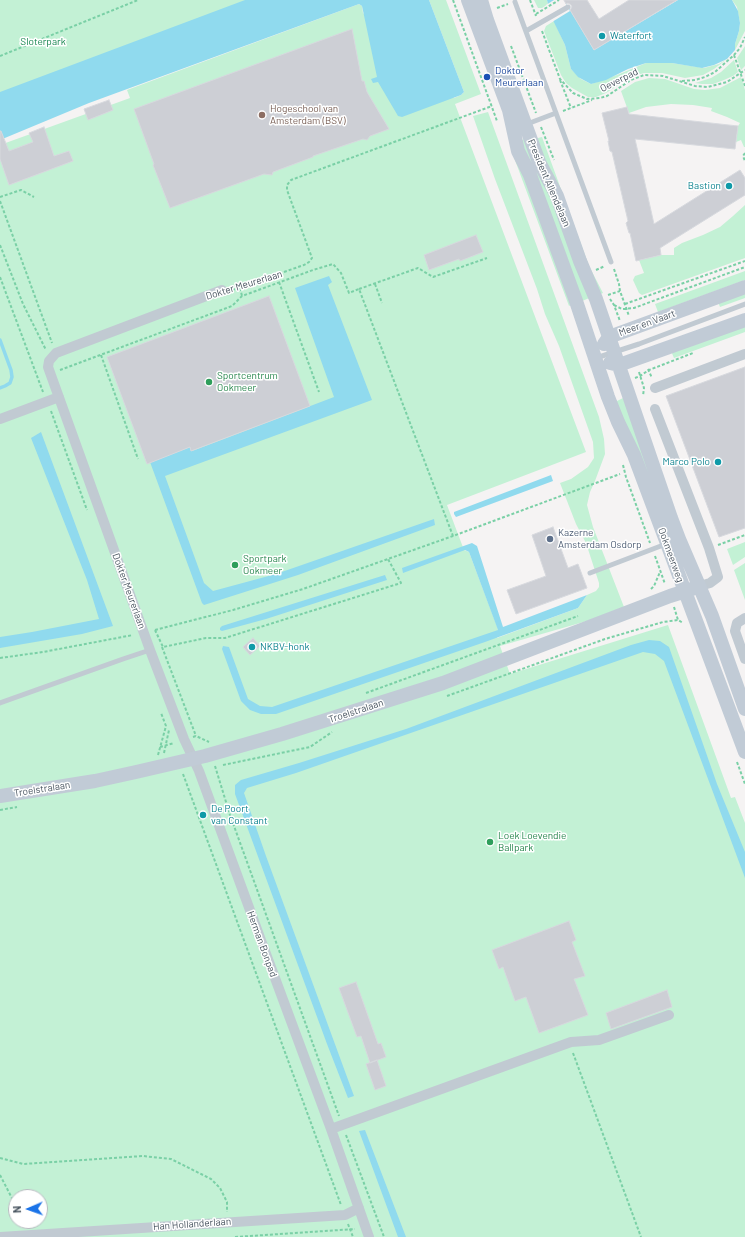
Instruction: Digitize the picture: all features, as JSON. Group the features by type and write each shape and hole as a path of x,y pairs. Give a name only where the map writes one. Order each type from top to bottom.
{"main road":[{"name":"President Allendelaan","path":"468,0 509,110 557,196 580,261 600,309 619,365"},
{"name":"President Allendelaan","path":"481,0 519,127 518,151 530,174 595,358"},
{"name":"Meer en Vaart","path":"595,358 609,337 745,287"},
{"path":"595,358 619,365 745,320"},
{"name":"Ookmeerweg","path":"595,358 618,422 673,541 700,586 715,623 745,709"},
{"name":"Ookmeerweg","path":"619,365 673,541 684,591 745,752"},
{"name":"Troelstralaan","path":"0,796 95,781 190,752 282,734 443,683 670,596 700,586"}],"street":[{"name":"Dokter Meurerlaan","path":"190,752 150,650 48,367 49,361 55,354 222,290"},
{"path":"655,388 745,354"},
{"path":"0,419 59,398"},
{"path":"656,409 709,548 718,577 710,583 700,586"},
{"path":"745,618 737,623 735,631 745,659"},
{"name":"Herman Bonpad","path":"190,752 199,771 368,1233"},
{"path":"331,1129 569,1043 599,1040 669,1015"},
{"name":"Han Hollanderlaan","path":"0,1237 345,1214 359,1208"}],"lane":[{"path":"515,2 611,263"},
{"path":"526,31 568,7"},
{"path":"519,127 556,113"},
{"path":"595,358 745,304"},
{"path":"590,573 673,541"},
{"path":"0,703 150,650"}],"path":[{"path":"0,56 138,0"},
{"name":"Oeverpad","path":"530,0 560,79 573,93 587,99 607,96 631,80 644,75 663,76 695,86 708,87 727,82 745,70"},
{"path":"535,14 558,0"},
{"path":"496,4 497,8 509,3"},
{"name":"Oeverpad","path":"680,81 695,80 705,77 724,65 740,48 745,38"},
{"path":"511,44 555,165"},
{"path":"734,55 745,86"},
{"path":"560,79 571,108"},
{"path":"556,113 594,99"},
{"name":"Dokter Meurerlaan","path":"222,290 230,291 240,288 304,265 312,258 287,190 287,185 291,180 492,106"},
{"path":"745,153 743,156 745,161"},
{"path":"0,197 21,190 34,197"},
{"path":"0,200 55,354"},
{"path":"0,245 23,304 46,351 55,354"},
{"path":"59,371 232,306 242,296 333,264 341,273 349,293 418,268 433,277 487,258"},
{"path":"625,304 745,261"},
{"path":"611,263 626,309"},
{"path":"600,309 614,305 626,309 634,308 745,267"},
{"path":"595,270 598,276"},
{"path":"0,277 87,511"},
{"path":"279,282 319,392"},
{"path":"375,284 382,303"},
{"path":"240,288 242,296"},
{"path":"360,289 453,536"},
{"path":"608,295 614,305"},
{"path":"640,376 648,370 693,353"},
{"path":"100,355 138,459"},
{"path":"0,658 43,652 132,635 233,610 303,589 453,536 620,474"},
{"path":"709,548 745,535"},
{"path":"150,650 206,638 225,638 401,583 388,559"},
{"path":"648,591 654,586 661,571"},
{"name":"Troelstralaan","path":"360,695 583,615"},
{"path":"156,630 196,736"},
{"path":"132,635 140,654"},
{"path":"163,761 173,711"},
{"path":"161,712 166,726 157,758 163,761 190,752 209,741"},
{"path":"215,767 230,815 384,1237"},
{"path":"183,774 353,1237"},
{"path":"569,1043 641,1237"},
{"path":"0,1158 23,1164 142,1156 171,1159 211,1179 220,1188 227,1202 228,1222"},
{"path":"0,1175 8,1190"},
{"path":"234,1237 350,1229 368,1233"}],"green space":[{"name":"Sloterpark","path":"0,0 287,0 0,104"},
{"name":"Sportpark Ookmeer","path":"429,0 446,0 481,94 455,104 586,452 447,505 464,550 469,552 498,629 497,638 578,608 587,595 596,591 599,587 586,543 576,524 560,483 571,479 588,467 594,458 593,442 559,346 545,314 473,116 488,112 599,417 604,439 605,454 590,492 587,505 593,527 624,607 587,621 500,646 510,674 668,625 731,798 735,797 745,823 745,1237 0,1237 0,145 130,98 127,90 359,4 362,6 363,13 454,98 464,92"},
{"path":"534,0 547,0 548,4 542,8 538,8"},
{"path":"732,0 745,0 745,31 735,50 740,23 737,7"},
{"path":"554,21 565,45 571,69 581,79 591,84 646,63 672,63 704,68 719,64 727,59 703,75 685,78 662,73 644,73 633,76 606,93 596,97 588,97 572,88 566,83 561,75 544,31 546,26"},
{"path":"745,46 745,66 741,70 737,58"},
{"path":"734,60 738,72 733,76 713,84 695,83 711,78 721,72"},
{"path":"741,77 745,90 745,147 741,140 736,142 738,126 740,123 711,111 712,108 671,104 646,107 629,113 621,91 635,82 649,78 665,79 694,89 705,90 720,88"},
{"path":"525,137 592,297 582,301 521,142"},
{"path":"542,137 589,266 603,293 598,295 534,139"},
{"path":"515,151 571,305 569,306 512,152"},
{"path":"745,205 745,258 642,295 639,293 633,280 635,276 644,273 639,260 661,255 674,255 674,248 682,243 720,227"},
{"path":"745,271 745,280 658,312 655,304"},
{"path":"745,292 745,298 720,307 718,302"},
{"path":"745,323 745,332 674,358 671,351"},
{"path":"623,398 667,519 615,402"},
{"path":"745,542 745,557 733,565 727,549"},
{"path":"745,563 745,600 734,570"}],"water":[{"path":"245,0 429,0 464,92 461,95 402,117 398,116 378,82 373,83 371,79 377,77 362,6 359,4 89,103 0,140 0,92"},
{"path":"547,0 564,0 594,50 678,0 732,0 738,11 740,23 735,50 727,59 714,65 702,68 672,63 646,63 628,69 606,80 591,84 578,77 571,69 565,45 548,10"},
{"path":"329,276 332,282 328,285 372,400 165,476 204,583 213,591 276,574 434,519 435,525 298,575 204,605 150,462 190,447 192,451 334,397 295,288"},
{"path":"41,432 113,626 82,634 0,648 0,637 99,619 87,580 31,438"},
{"path":"551,475 553,481 456,517 454,514 454,512"},
{"path":"472,543 477,546 503,627 587,595 578,608 485,642 276,714 261,714 250,710 241,701 222,649 223,646 229,647 248,699 260,706 272,707 498,630 469,552 465,550 403,573 402,568"},
{"path":"385,575 387,580 266,619 222,631 220,630 222,626"},
{"path":"649,640 660,641 669,647 717,784 745,852 745,878 664,661 655,654 643,652 296,773 247,788 244,793 354,1096 348,1098 235,794 235,785 241,780 406,729 631,645"},
{"path":"365,1130 406,1237 398,1237 359,1131"}],"pier":[{"path":"554,0 564,0 570,11 552,22 546,10 546,5"}],"building":[{"name":"Waterfort","path":"564,0 587,0 599,19 629,0 677,0 594,50 570,10 572,7 571,5 568,3 566,4"},
{"name":"Hogeschool van Amsterdam (BSV)","path":"352,29 362,81 364,81 367,92 389,129 370,136 367,140 363,139 313,156 273,172 272,175 264,174 170,208 153,165 154,164 134,109"},
{"path":"109,100 113,110 88,120 84,109"},
{"name":"Bastion","path":"627,107 629,114 738,126 735,149 635,139 654,224 740,170 745,178 745,195 660,248 661,255 636,261 630,233 626,223 628,221 602,113"},
{"path":"44,127 54,156 69,151 73,161 9,185 0,159 0,131 9,151 33,142 29,133"},
{"path":"476,235 483,252 460,261 459,259 429,270 424,255"},
{"name":"Sportcentrum Ookmeer","path":"269,296 310,406 191,451 190,447 147,464 107,357"},
{"name":"Marco Polo","path":"745,367 745,528 719,537 666,396"},
{"path":"553,527 568,568 578,564 587,588 516,614 507,590 546,576 532,535"},
{"name":"NKBV-honk","path":"253,638 260,646 250,655 243,647"},
{"path":"569,921 576,940 572,942 585,976 574,979 588,1015 539,1033 526,997 515,1001 503,967 499,969 492,950"},
{"path":"356,982 378,1044 381,1043 386,1057 370,1063 361,1036 357,1037 339,988"},
{"path":"667,990 672,1007 611,1029 606,1013"},
{"path":"377,1060 386,1086 375,1090 366,1064"}],"waterway":[{"path":"0,340 11,370 12,377 10,383 0,388"}],"place":[{"name":"Waterfort","path":"602,36"},
{"name":"Doktor Meurerlaan","path":"487,77"},
{"name":"Hogeschool van Amsterdam (BSV)","path":"262,115"},
{"name":"Bastion","path":"729,186"},
{"name":"Sportcentrum Ookmeer","path":"209,382"},
{"name":"Marco Polo","path":"718,462"},
{"name":"Kazerne Amsterdam Osdorp","path":"550,539"},
{"name":"Sportpark Ookmeer","path":"235,565"},
{"name":"NKBV-honk","path":"252,647"},
{"name":"De Poort van Constant","path":"203,815"},
{"name":"Loek Loevendie Ballpark","path":"490,842"}]}
